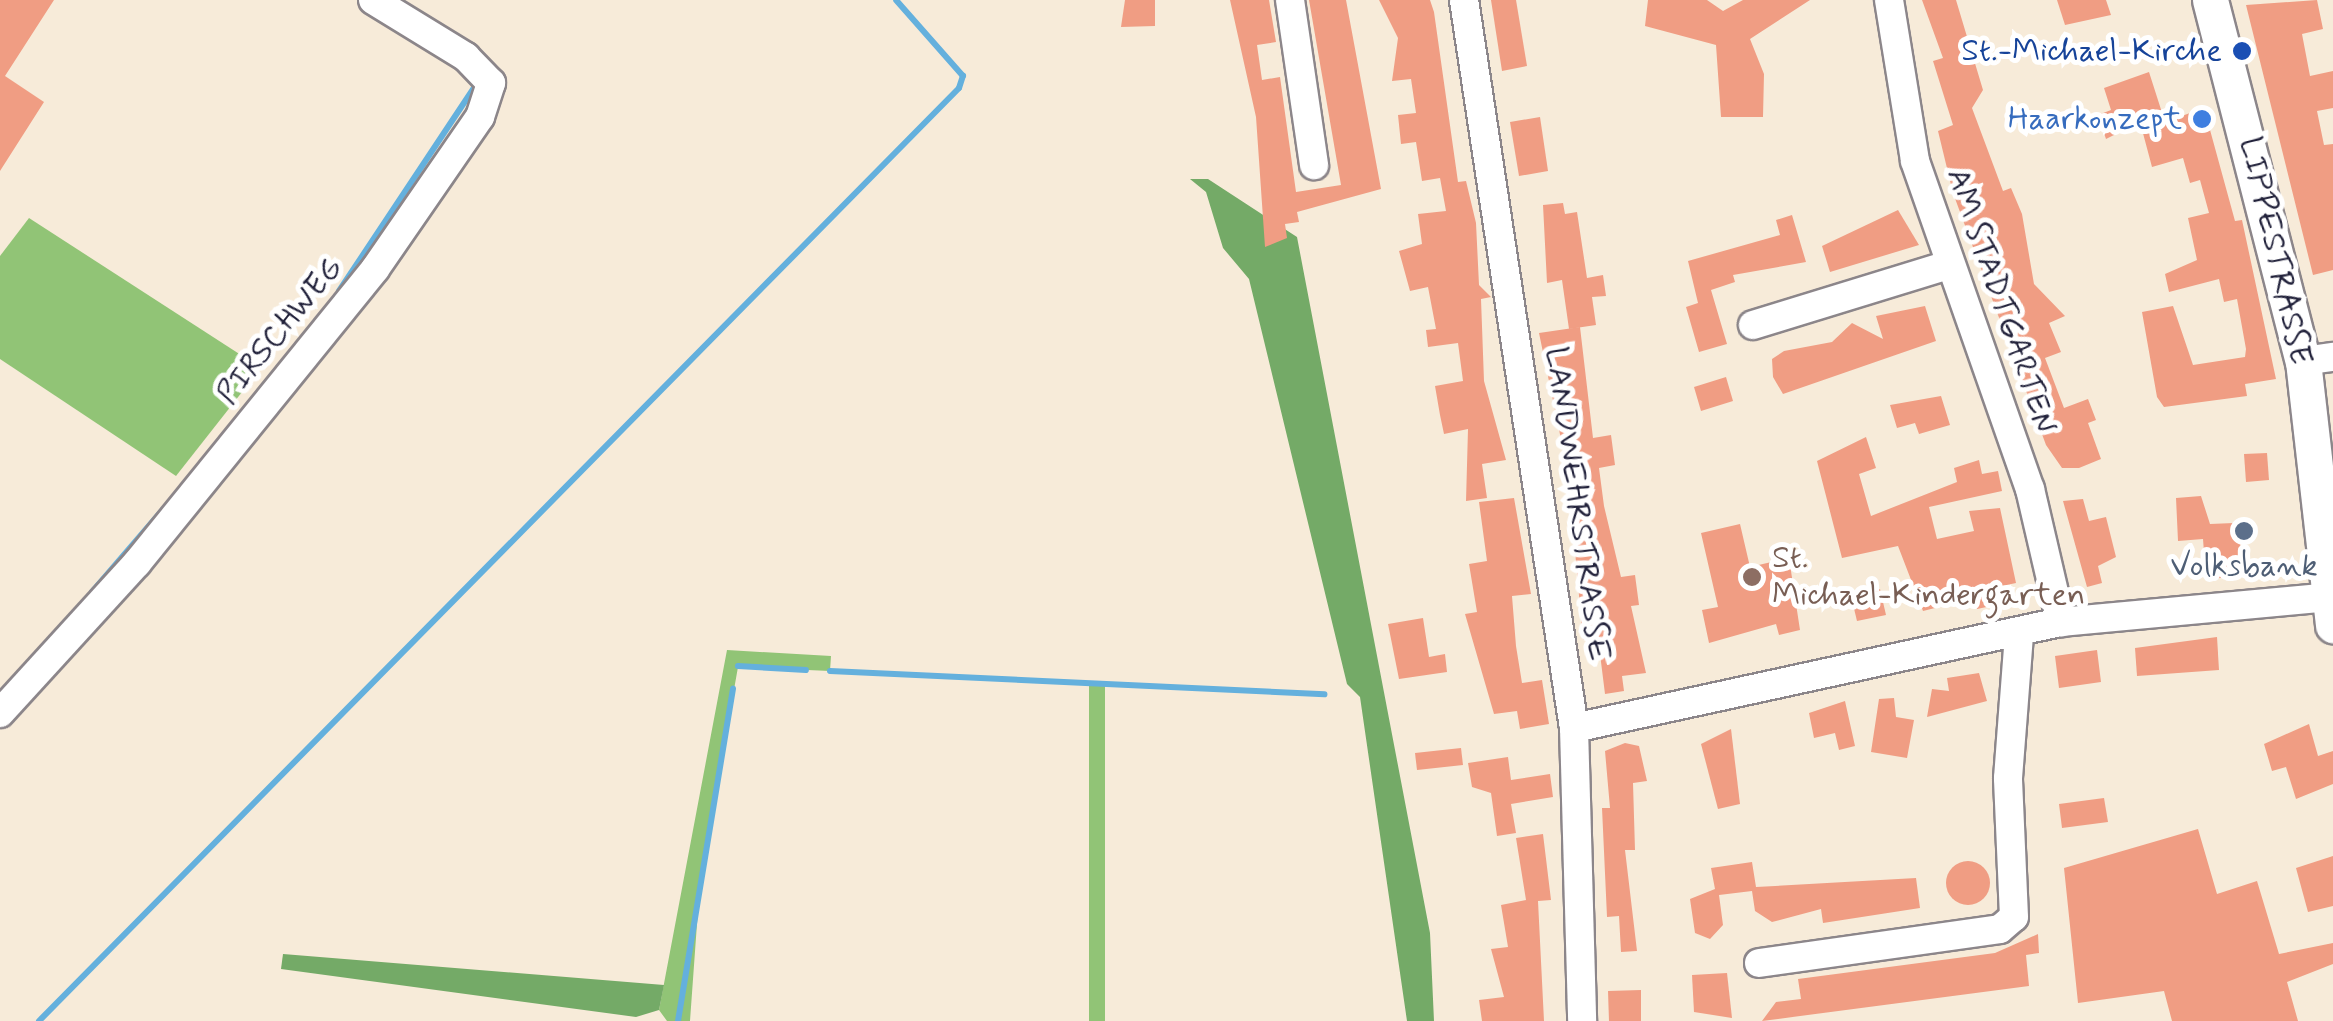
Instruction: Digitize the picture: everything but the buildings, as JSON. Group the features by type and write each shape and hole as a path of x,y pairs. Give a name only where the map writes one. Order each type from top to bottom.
{"main road":[{"name":"LIPPESTRASSE","path":"2210,0 2318,359 2331,612"}],"street":[{"name":"PIRSCHWEG","path":"0,713 136,563 375,269 480,118 491,84 466,57 373,0"},
{"path":"1290,0 1314,165"},
{"name":"LANDWEHRSTRASSE","path":"1464,0 1574,728 1582,1021"},
{"name":"AM STADTGARTEN","path":"1889,0 1915,161 1945,266 2030,489 2061,622"},
{"path":"1753,325 1945,266"},
{"path":"1574,728 2020,635 2061,622 2331,612"},
{"path":"1759,963 2008,925 2017,907 2008,778 2020,635"}],"green space":[{"path":"1190,179 1208,179 1297,237 1430,933 1434,1021 1407,1021 1360,697 1347,684 1249,279 1223,248 1206,192"},
{"path":"29,218 261,368 176,476 0,359 0,256"},
{"path":"727,650 831,656 830,671 738,667 700,882 690,1021 667,1021 659,1010"},
{"path":"1089,683 1105,684 1105,1021 1089,1021"},
{"path":"283,954 664,985 659,1010 636,1017 281,969"}],"waterway":[{"path":"39,1021 959,88 963,76 896,0"},
{"path":"339,291 474,88"},
{"path":"92,592 165,507"},
{"path":"738,666 806,670"},
{"path":"830,671 1324,694"},
{"path":"678,1021 733,689"}],"place":[{"name":"St.-Michael-Kirche","path":"2242,51"},
{"name":"Haarkonzept","path":"2202,119"},
{"name":"Volksbank","path":"2244,531"},
{"name":"St. Michael-Kindergarten","path":"1752,577"}]}
